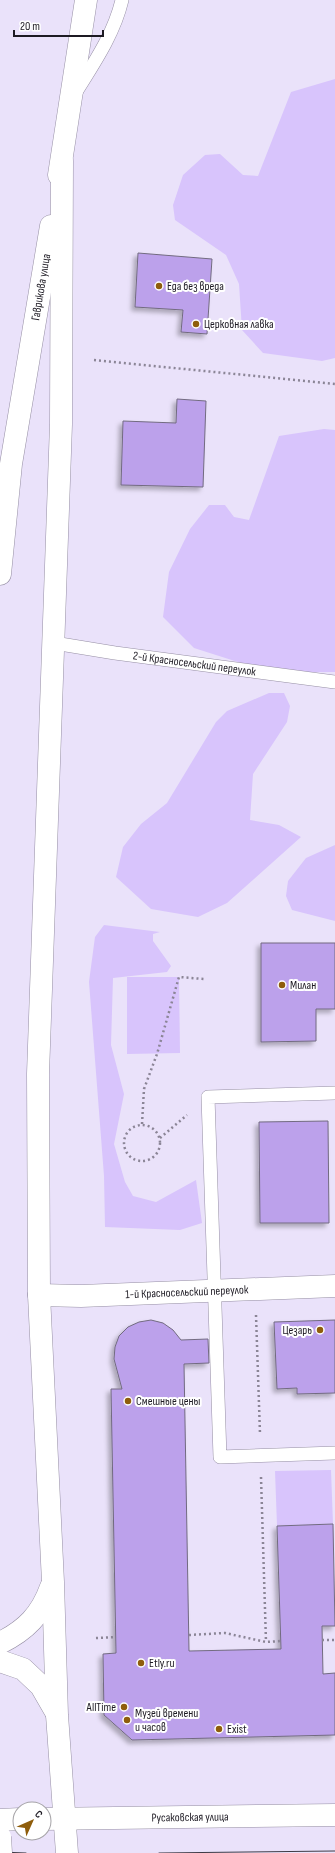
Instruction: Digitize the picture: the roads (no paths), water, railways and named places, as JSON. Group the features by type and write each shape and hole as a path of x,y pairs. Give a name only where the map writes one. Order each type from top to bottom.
{"main road":[{"name":"Гаврикова улица","path":"0,574 11,464 62,161 86,0"},
{"path":"62,161 61,424 38,1074 39,1295 53,1582 57,1715 55,1818 67,1853"},
{"name":"1-й Красносельский переулок","path":"39,1295 81,1296 335,1286"},
{"path":"0,1643 18,1634 39,1613 53,1582"},
{"path":"0,1661 23,1669 42,1686 57,1715"},
{"name":"Русаковская улица","path":"55,1818 335,1815"},
{"path":"0,1820 12,1819"},
{"path":"0,1837 1,1853"}],"lane":[{"path":"70,102 108,39 118,16 122,0"},
{"name":"2-й Красносельский переулок","path":"54,643 115,653 335,682"},
{"path":"335,1093 208,1097 220,1457 335,1453"}],"tram line":[{"path":"159,1853 335,1851"},
{"path":"0,1852 26,1853"}],"place":[{"name":"Еда без вреда","path":"159,286"},
{"name":"Церковная лавка","path":"196,324"},
{"name":"Милан","path":"282,985"},
{"name":"Цезарь","path":"320,1330"},
{"name":"Смешные цены","path":"128,1401"},
{"name":"Etly.ru","path":"141,1663"},
{"name":"AllTime","path":"124,1707"},
{"name":"Музей времени и часов","path":"127,1720"},
{"name":"Exist","path":"219,1729"}]}
